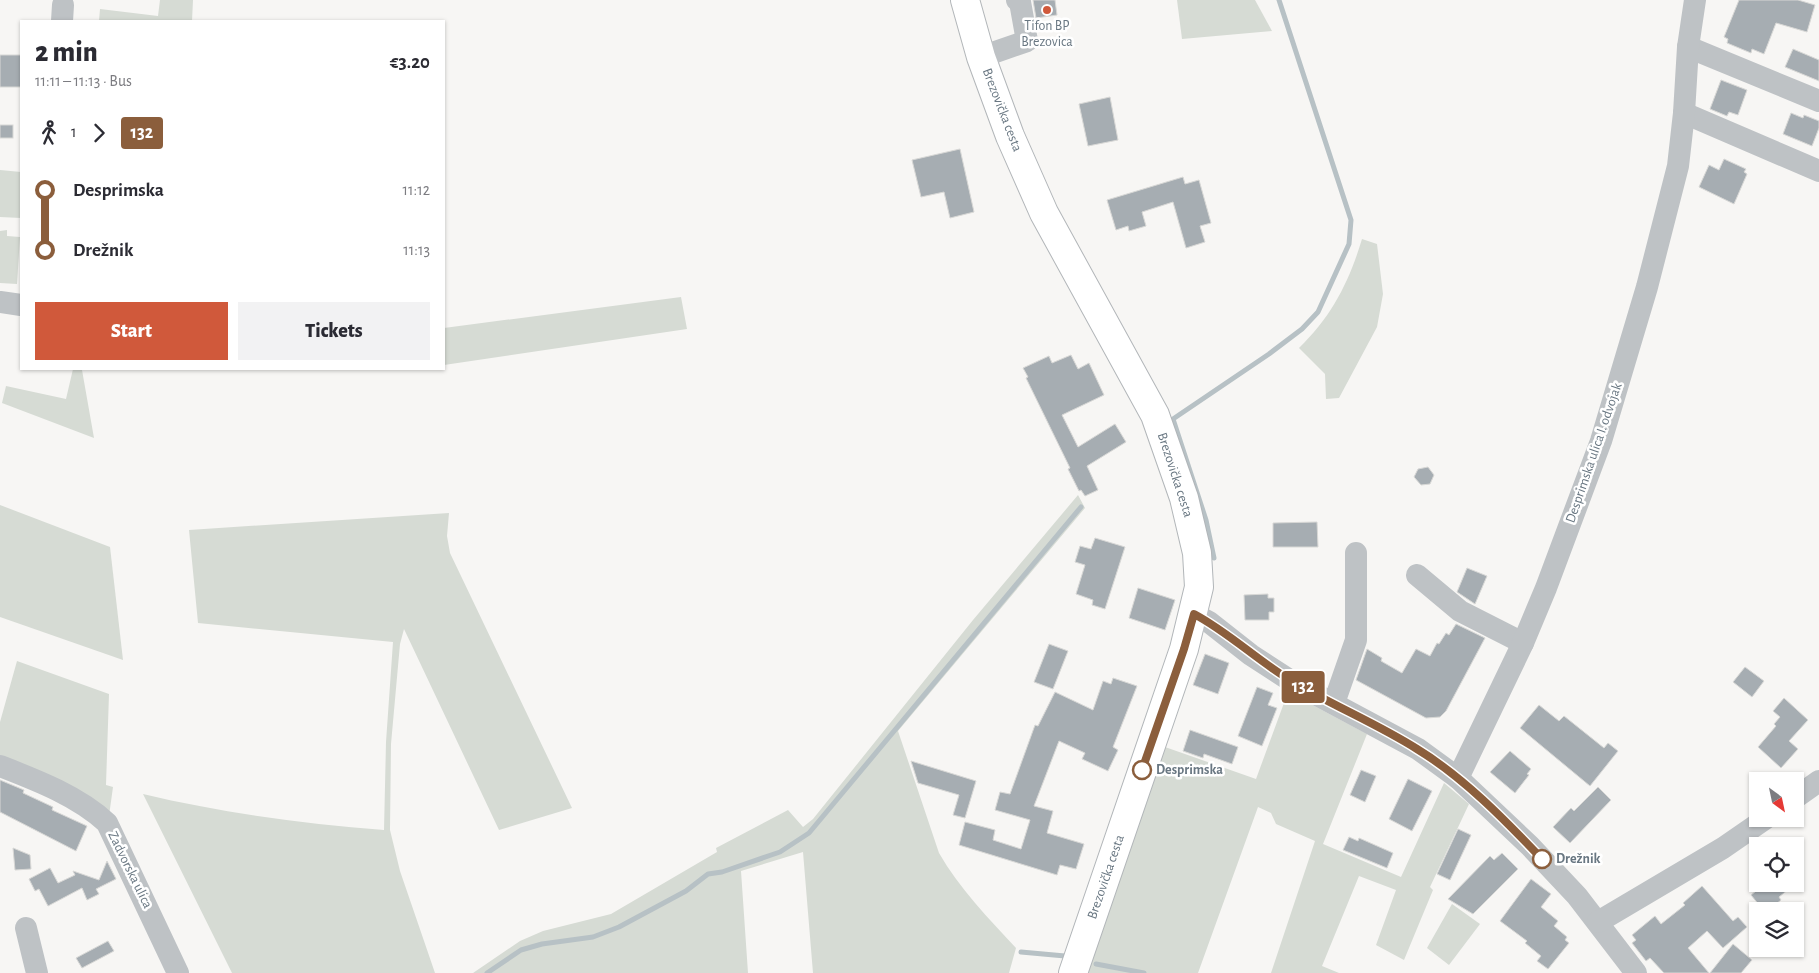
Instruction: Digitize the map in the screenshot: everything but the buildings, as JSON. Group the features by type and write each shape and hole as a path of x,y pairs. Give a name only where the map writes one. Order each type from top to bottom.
{"main road":[{"name":"Brezovička cesta","path":"965,0 981,57 1010,136 1044,213 1155,415 1166,441 1184,498 1198,553 1199,587 1184,649 1073,973"}],"street":[{"path":"981,57 1027,41 1020,2 1017,0"},
{"name":"Desprimska ulica I. odvojak","path":"1458,778 1523,643 1567,534 1604,432 1647,287 1678,166 1684,113 1688,47 1695,0"},
{"path":"1688,47 1819,101"},
{"path":"1684,113 1819,171"},
{"path":"0,302 20,305"},
{"path":"1334,704 1356,640 1356,553"},
{"path":"1417,575 1460,611 1523,643"},
{"path":"1194,614 1209,622 1275,671 1418,749 1458,778 1530,846 1598,922 1636,973"},
{"name":"Zadvorska ulica","path":"0,766 31,778 78,803 107,823 178,973"},
{"path":"1804,792 1819,781"},
{"path":"1598,922 1722,848 1752,828"},
{"path":"26,928 37,973"}],"shaded area":[{"path":"160,0 193,0 192,20 99,20 100,9 158,16"},
{"path":"1177,0 1255,0 1272,31 1182,39"},
{"path":"0,170 20,172 20,218 0,217"},
{"path":"7,230 7,236 20,237 17,284 0,283 0,231"},
{"path":"1362,239 1377,244 1383,294 1377,327 1339,398 1326,399 1325,374 1299,348 1321,324 1338,298"},
{"path":"681,297 687,329 445,365 445,328"},
{"path":"73,370 82,370 94,438 2,403 6,386 66,399"},
{"path":"1078,495 1085,508 898,731 939,853 965,891 1016,948 1009,973 813,973 803,852 741,871 748,973 473,973 520,941 543,931 611,914 717,852 716,848 788,810 803,827 813,819 973,620"},
{"path":"0,505 110,547 123,660 0,617"},
{"path":"449,513 447,536 450,553 572,808 499,830 404,629 400,644 391,744 390,830 400,871 435,973 232,973 143,794 263,817 323,825 384,830 386,742 393,642 198,623 189,530"},
{"path":"17,661 109,694 106,785 113,787 109,816 0,761 0,722"},
{"path":"1288,692 1367,734 1323,844 1401,877 1444,783 1469,804 1430,887 1433,890 1404,960 1376,945 1396,890 1359,876 1322,966 1339,973 1271,973 1315,841 1276,824 1271,813 1258,807 1198,973 1088,973 1165,747 1256,779"},
{"path":"1452,904 1480,924 1449,965 1427,948"}],"waterway":[{"path":"1214,558 1206,520 1173,419 1269,354 1302,329 1318,312 1349,244 1351,220 1279,0"},
{"path":"487,973 521,950 542,944 593,937 619,927 686,891 708,874 722,872 780,852 809,833 1081,507"},
{"path":"1021,952 1065,956"},
{"path":"1096,964 1144,973"}],"bus line":[{"name":"132","path":"1142,770 1184,649 1194,614 1209,622 1251,655 1291,681 1418,749 1458,778 1542,859"}],"place":[{"name":"Tifon BP Brezovica","path":"1047,10"},
{"name":"Desprimska","path":"1142,770"},
{"name":"Drežnik","path":"1542,859"}]}
